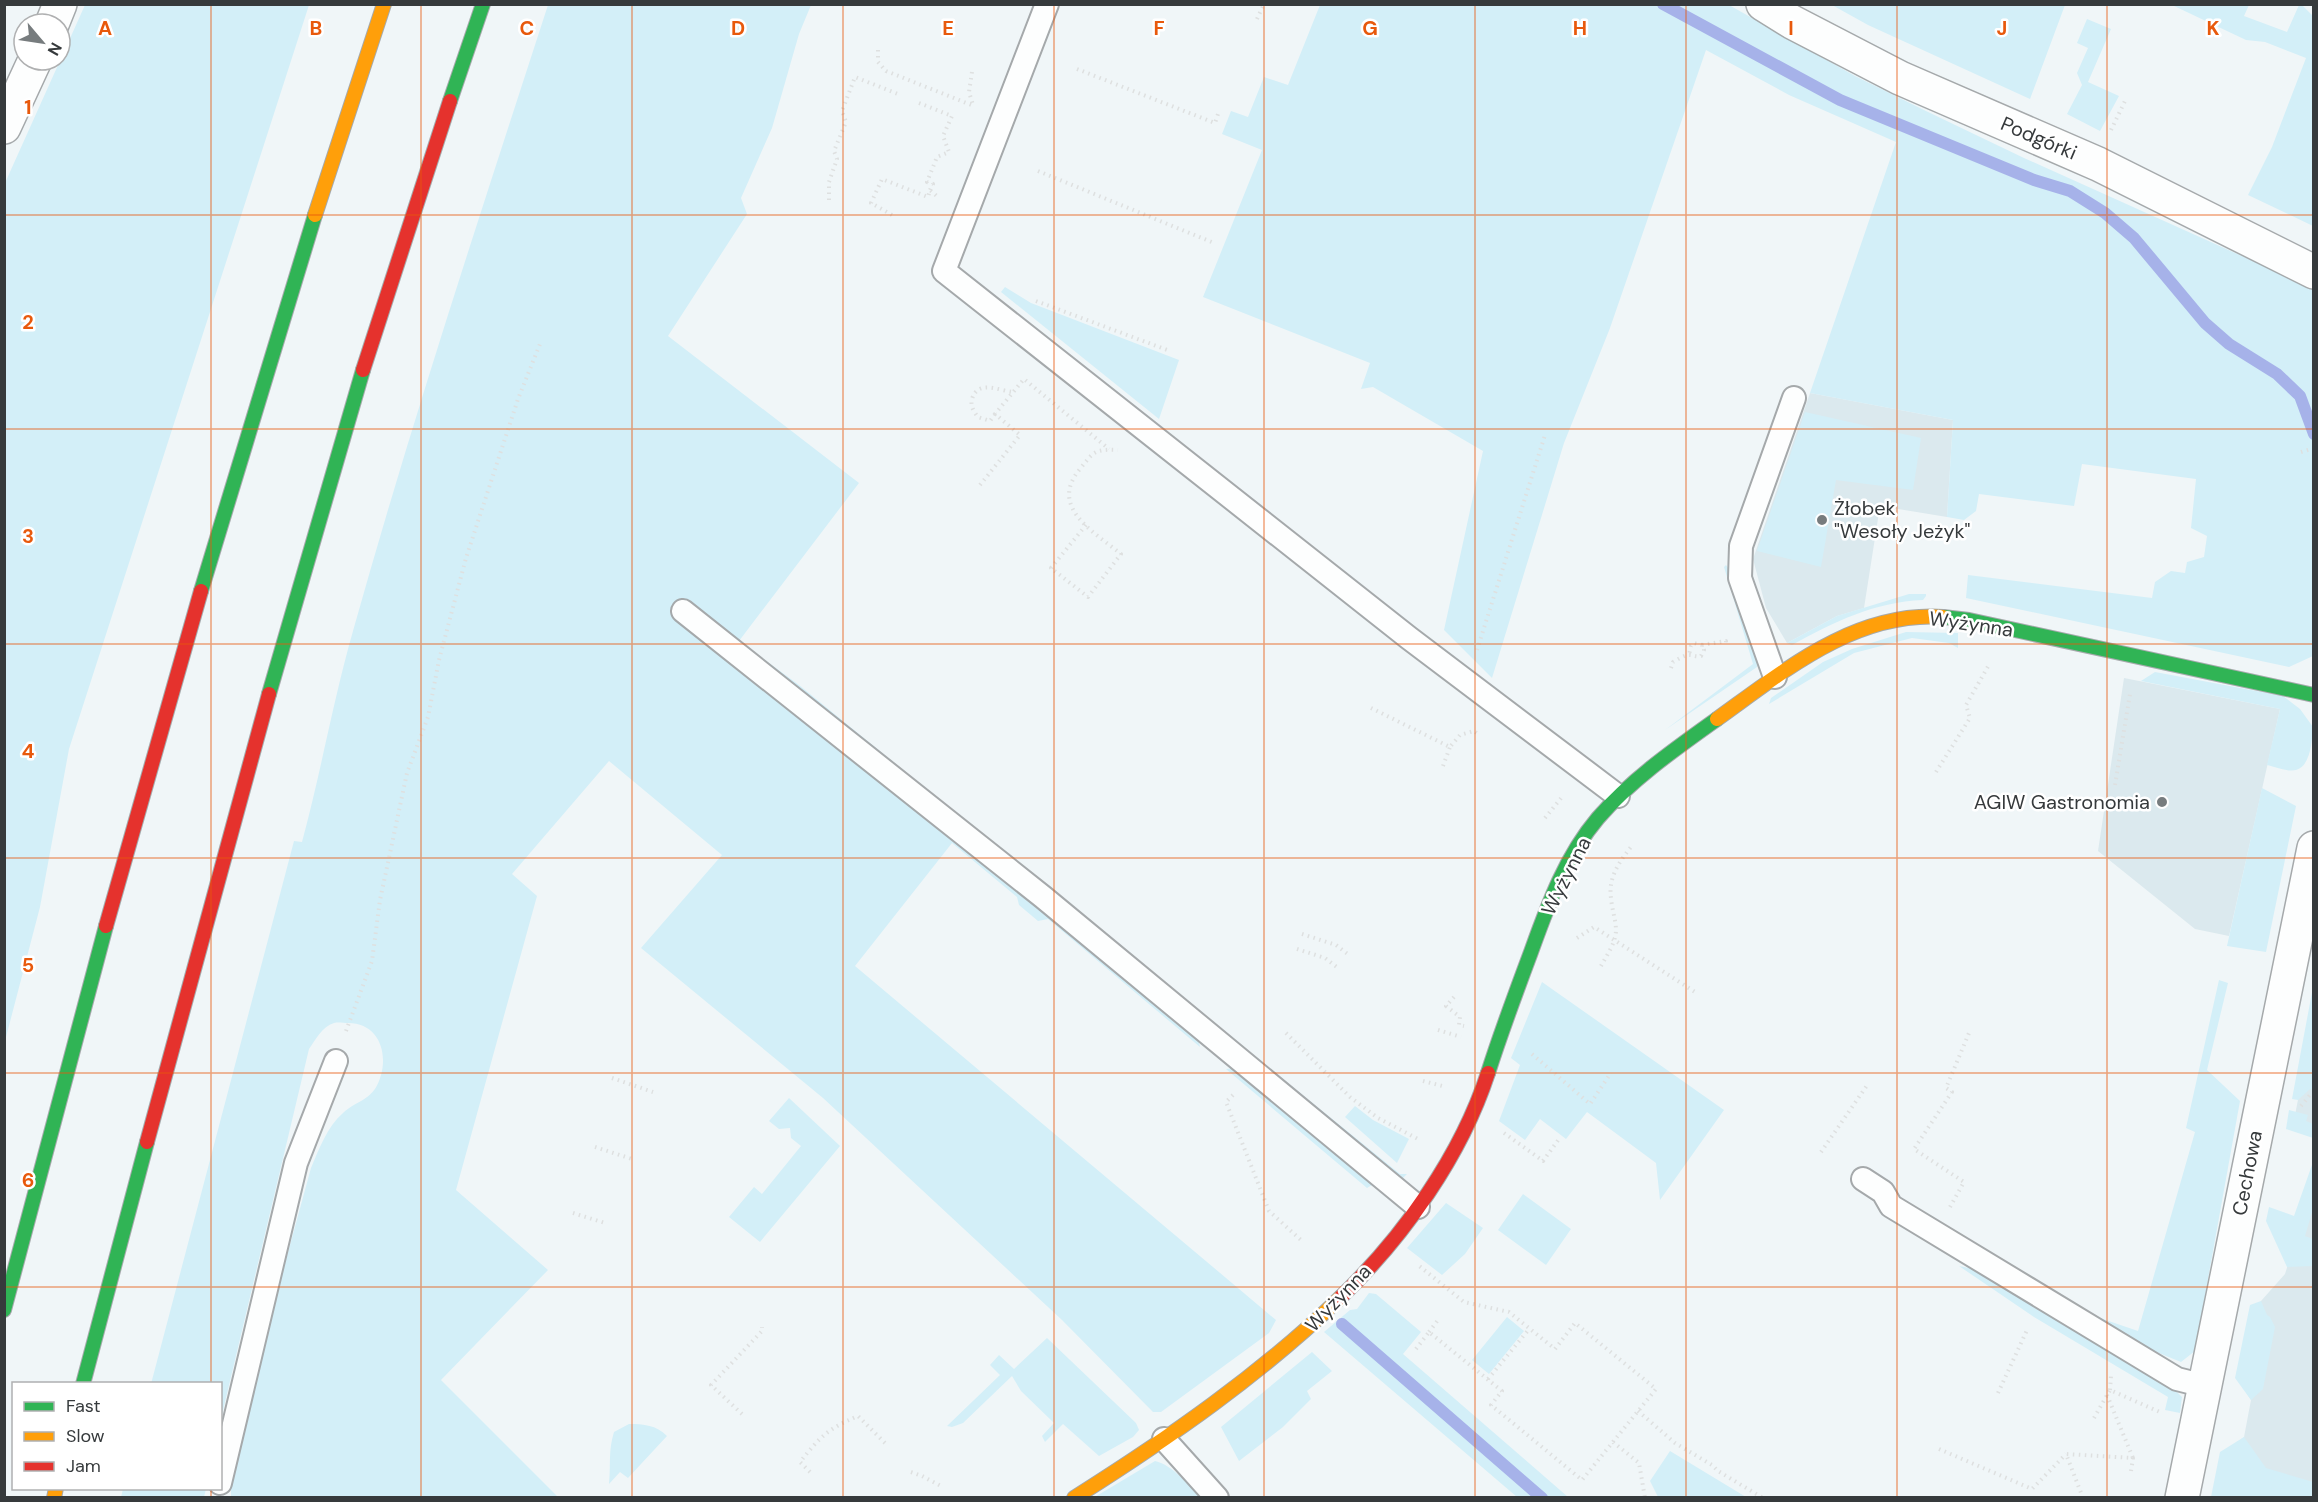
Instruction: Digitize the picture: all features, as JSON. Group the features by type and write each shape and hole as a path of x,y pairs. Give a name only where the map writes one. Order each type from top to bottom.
{"main road":[{"path":"4,1310 76,1036 174,683 286,305 384,4"},
{"path":"83,1382 159,1091 335,465 407,229 483,4"},
{"name":"Wyżynna","path":"1074,1497 1211,1407 1287,1349 1352,1287 1418,1207 1466,1131 1485,1085 1508,1012 1556,886 1580,842 1618,796 1666,754 1818,649 1853,632 1889,622 1923,617 1969,620 2313,695"}],"street":[{"name":"Podgórki","path":"1763,4 1792,22 1900,78 2098,164 2313,273"},
{"path":"4,127 29,72"},
{"name":"Cechowa","path":"2182,1497 2313,848"}],"lane":[{"path":"1047,4 944,271 1466,682 1618,796"},
{"path":"1775,677 1740,579 1741,546 1794,398"},
{"path":"682,611 1043,897 1418,1207"},
{"path":"222,1475 296,1163 336,1061"},
{"path":"1863,1179 1883,1192 1891,1206 1971,1256 2177,1379 2205,1386"},
{"path":"1164,1439 1217,1497"}],"path":[{"path":"1257,19 1264,5"},
{"path":"878,50 878,62 886,70 980,108"},
{"path":"1077,69 1215,123 1218,114"},
{"path":"972,72 969,92 973,106"},
{"path":"829,200 829,182 837,159 834,151 846,122 842,111 855,76 898,93"},
{"path":"2110,131 2126,99"},
{"path":"892,214 871,203 882,179 928,197 933,184 927,182 936,157 949,152 943,136 952,116 919,103"},
{"path":"1038,171 1214,243"},
{"path":"930,190 943,201"},
{"path":"1026,295 1170,351"},
{"path":"336,1061 372,961 380,900 407,773 428,717 439,660 466,558 518,399 540,344"},
{"path":"1013,392 993,387 978,390 972,397 972,406 978,417 990,421 1024,379 1110,449"},
{"path":"980,485 1020,435 996,414"},
{"path":"1086,525 1051,568 1088,597 1121,554 1076,516 1069,494 1071,484 1073,478 1094,453 1100,449 1125,447 1142,427"},
{"path":"1466,682 1545,435"},
{"path":"2301,452 2313,448"},
{"path":"1689,655 1691,646 1695,644 1726,641 1729,651"},
{"path":"1671,669 1673,662 1689,655 1701,656 1704,650 1702,645"},
{"path":"1936,771 1970,718 1966,705 1992,661"},
{"path":"2115,785 2131,691"},
{"path":"1371,708 1450,747"},
{"path":"1443,766 1450,747 1460,735 1474,731 1483,738"},
{"path":"1545,818 1562,797 1554,790"},
{"path":"1601,966 1614,939 1615,919 1610,897 1612,878 1618,864 1631,847"},
{"path":"1585,933 1594,927 1695,992"},
{"path":"1302,934 1336,945 1349,955"},
{"path":"1297,949 1325,958 1338,968"},
{"path":"1454,997 1446,1006 1460,1017 1459,1025 1468,1027 1468,1024"},
{"path":"1438,1030 1462,1037 1462,1047"},
{"path":"1286,1033 1350,1097 1378,1118 1422,1141"},
{"path":"1949,1209 1964,1182 1914,1149 1952,1092 1946,1088 1969,1033"},
{"path":"1527,1050 1590,1104 1611,1073"},
{"path":"612,1078 654,1092"},
{"path":"1423,1081 1444,1087"},
{"path":"1821,1152 1868,1084"},
{"path":"1445,1097 1450,1085"},
{"path":"1236,1092 1226,1102 1269,1211 1302,1241"},
{"path":"2297,1106 2301,1106 2310,1095"},
{"path":"1499,1130 1543,1161 1558,1139"},
{"path":"594,1147 632,1159"},
{"path":"573,1213 605,1223"},
{"path":"1411,1260 1464,1302 1509,1312 1555,1349 1575,1323 1656,1389 1582,1480 1491,1405 1502,1391 1429,1332"},
{"path":"1416,1348 1438,1320"},
{"path":"1998,1393 2027,1328 2034,1327"},
{"path":"742,1414 711,1385 762,1331 762,1328"},
{"path":"1488,1379 1530,1328"},
{"path":"2094,1418 2110,1390 2112,1367"},
{"path":"2110,1390 2164,1414"},
{"path":"2107,1395 2133,1458 2131,1471"},
{"path":"1638,1411 1675,1443 1712,1465 1718,1472 1763,1497"},
{"path":"810,1472 800,1462 819,1438 834,1426 858,1416 886,1444"},
{"path":"1613,1442 1639,1463 1645,1497"},
{"path":"1939,1449 2032,1489 2066,1454 2133,1458"},
{"path":"2066,1454 2083,1497"},
{"path":"910,1472 940,1486"},
{"path":"1794,1497 1804,1497"}],"shaded area":[{"path":"85,5 309,5 69,749 40,907 5,1041 5,183 55,72 72,72 72,34"},
{"path":"548,5 811,5 799,34 772,128 741,198 747,214 668,336 859,483 739,641 799,685 936,797 934,800 743,666 1198,1038 1200,1047 1048,919 1038,921 1019,905 1017,897 952,843 855,966 1276,1320 1269,1333 1161,1412 1153,1412 1062,1320 823,1098 641,948 722,855 609,761 512,874 537,896 456,1190 548,1270 441,1380 558,1497 231,1497 231,1485 254,1377 311,1168 332,1125 349,1108 370,1095 381,1075 383,1056 378,1040 373,1033 358,1024 334,1023 326,1027 309,1049 222,1415 222,1382 152,1382 294,841 302,842 346,657 399,473"},
{"path":"1320,5 1729,5 1855,76 1926,111 2024,158 2313,288 2313,656 2289,667 1966,598 1968,575 2152,598 2155,582 2171,571 2185,573 2187,562 2204,557 2207,536 2191,528 2196,479 2082,464 2074,506 1979,494 1976,511 1964,520 1947,517 1953,420 1810,393 1896,142 1789,95 1706,50 1610,328 1564,443 1492,678 1444,630 1483,451 1373,387 1361,389 1370,363 1203,297 1262,150 1222,134 1231,111 1248,117 1264,77 1288,85"},
{"path":"1832,5 2065,5 2030,99 1868,25"},
{"path":"2172,5 2249,5 2244,16 2287,32 2299,5 2302,5 2313,16 2313,226 2248,195 2272,147 2306,58 2265,42 2246,40"},
{"path":"2087,19 2111,29 2088,82 2119,96 2100,131 2067,114 2082,85 2077,73 2088,48 2077,43"},
{"path":"1005,287 1031,303 1179,360 1159,419 1001,292"},
{"name":"Żłobek \"Wesoły Jeżyk\"","path":"1810,393 1953,420 1947,517 1880,506 1864,608 1837,616 1787,643 1766,608 1753,559"},
{"path":"1805,412 1921,438 1913,490 1836,480 1821,567 1757,551"},
{"path":"1726,565 1730,570 1758,661 1757,667 1665,730 1753,664 1724,567"},
{"path":"1909,594 1926,594 1926,596 1923,600 1871,609 1839,621 1792,645 1787,643 1837,616"},
{"path":"1906,632 1958,633 1958,648 1949,643 1912,638 1854,653 1769,704 1771,698 1823,662 1852,649"},
{"path":"2155,672 2283,696 2300,709 2313,727 2308,758 2301,768 2296,770 2267,765 2280,709 2141,681"},
{"path":"2124,678 2280,709 2229,936 2195,929 2098,851"},
{"path":"2262,788 2296,806 2266,952 2227,946"},
{"path":"981,834 1400,1174 1407,1174 1403,1178 1396,1178"},
{"path":"2219,980 2228,983 2207,1070 2240,1101 2195,1351 2181,1362 2139,1345 2094,1316 2138,1331 2195,1132 2186,1128"},
{"path":"1542,982 1724,1110 1660,1200 1656,1163 1587,1112 1566,1139 1540,1119 1525,1140 1499,1121 1520,1065 1511,1058"},
{"path":"2313,987 2313,1090 2310,1089 2298,1100 2292,1099"},
{"path":"2313,1024 2313,1132 2293,1125"},
{"path":"1236,1068 1368,1177 1372,1185 1367,1188 1226,1069"},
{"path":"789,1098 840,1146 760,1242 729,1217 754,1187 762,1194 801,1146 791,1138 790,1128 779,1129 769,1121"},
{"path":"1355,1106 1373,1120 1409,1139 1397,1163 1345,1117"},
{"path":"2289,1110 2308,1115 2306,1121 2313,1124 2313,1138 2286,1129"},
{"path":"2313,1162 2313,1209 2305,1236 2313,1239 2313,1266 2287,1267 2266,1221 2269,1207 2294,1216"},
{"path":"2313,1185 2313,1497 2219,1498 2229,1448 2244,1437 2251,1400 2242,1386 2256,1311 2261,1301 2285,1274"},
{"path":"1523,1194 1571,1229 1546,1265 1498,1230"},
{"path":"1446,1203 1483,1228 1465,1254 1442,1275 1407,1248"},
{"path":"1959,1266 1984,1271 2172,1387 2182,1397 2180,1413 2165,1410 2168,1397 2034,1317"},
{"path":"1369,1293 1376,1294 1421,1332 1403,1354 1568,1497 1517,1497 1324,1332 1350,1310 1357,1309"},
{"path":"2261,1301 2275,1327 2263,1389 2251,1400 2235,1378 2250,1305"},
{"path":"1507,1317 1524,1331 1489,1374 1472,1360"},
{"path":"1047,1338 1136,1423 1139,1430 1133,1437 1099,1456 1063,1424 1045,1442 1042,1436 1054,1423 1021,1391 1012,1376 963,1423 952,1427 947,1426 1000,1375 990,1365 999,1355 1014,1369"},
{"path":"1312,1352 1332,1371 1307,1391 1311,1399 1283,1427 1239,1461 1221,1427"},
{"path":"629,1424 640,1424 659,1429 667,1436 628,1478 620,1472 609,1484 610,1452 614,1432"},
{"path":"2244,1437 2266,1468 2313,1482 2313,1497 2211,1497 2220,1452"},
{"path":"1670,1451 1746,1497 1658,1497 1650,1481"},
{"path":"1155,1461 1174,1471 1201,1497 1093,1498"},
{"path":"123,1490 206,1490 204,1497 121,1497"}],"waterway":[{"path":"1663,4 1840,100 2034,180 2070,191 2105,213 2134,238 2205,323 2229,344 2277,374 2300,396 2314,434"},
{"path":"1342,1324 1542,1498"}],"traffic: fast":[{"path":"450,101 483,4"},
{"path":"201,591 315,215"},
{"path":"269,694 363,370"},
{"path":"1943,617 1969,620 2314,695"},
{"path":"1488,1073 1558,882 1586,833 1625,790 1654,765 1717,719"},
{"path":"4,1310 106,926"},
{"path":"84,1382 147,1142"}],"traffic: slow":[{"path":"315,215 384,4"},
{"path":"1717,719 1795,664 1850,634 1880,624 1911,618 1943,617"},
{"path":"1074,1498 1213,1404 1278,1353 1341,1297"},
{"path":"54,1498 56,1490"}],"traffic: jam":[{"path":"363,370 450,101"},
{"path":"106,926 201,591"},
{"path":"147,1142 269,694"},
{"path":"1341,1297 1387,1248 1428,1193 1462,1134 1477,1104 1488,1073"}],"place":[{"name":"Żłobek \"Wesoły Jeżyk\"","path":"1822,520"},
{"name":"AGIW Gastronomia","path":"2162,802"}]}
